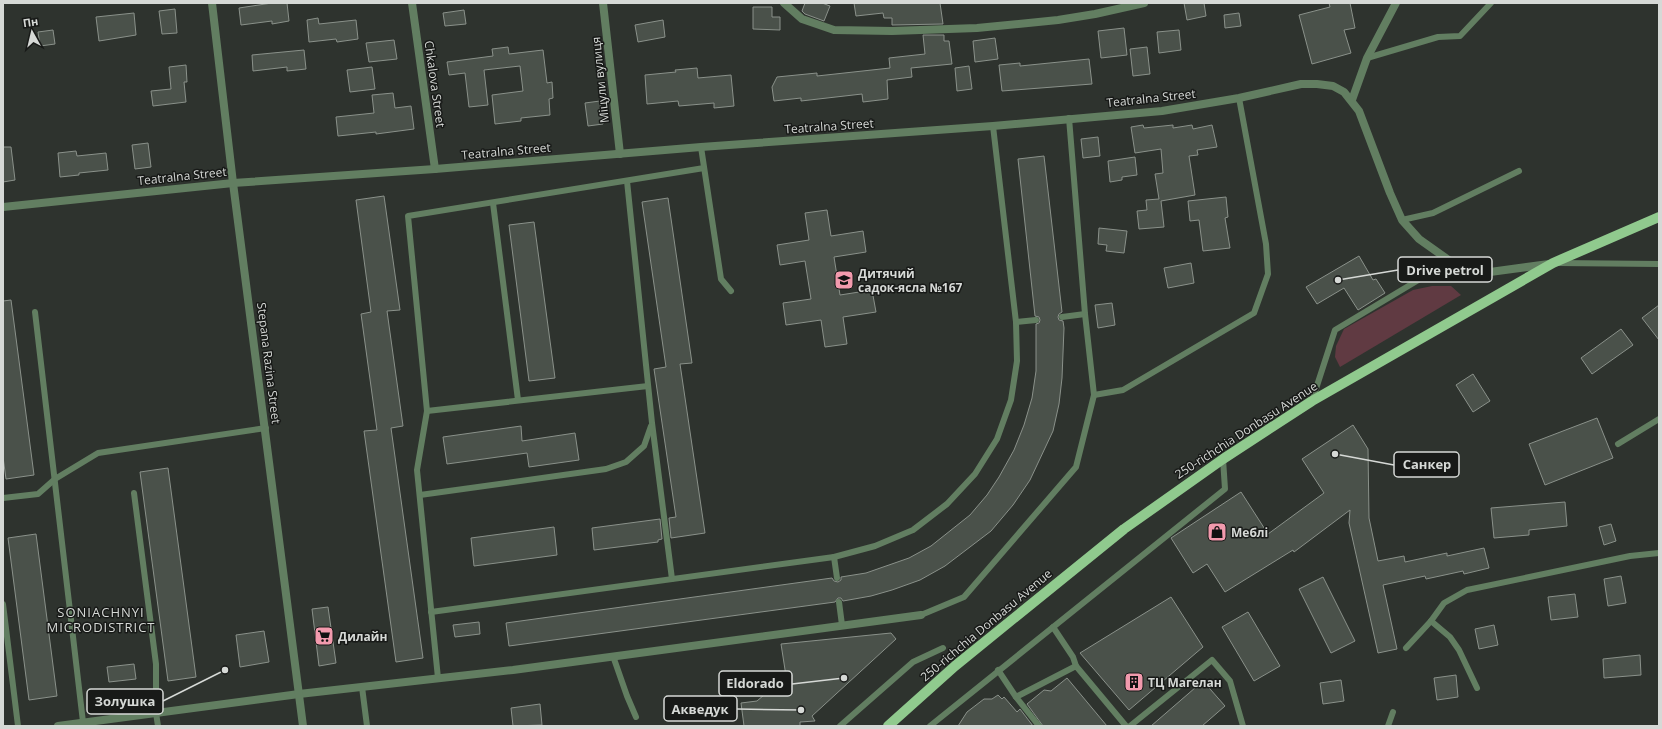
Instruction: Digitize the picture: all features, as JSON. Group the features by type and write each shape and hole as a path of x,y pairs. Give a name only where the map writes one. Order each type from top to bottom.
{"main road":[{"name":"250-richchia Donbasu Avenue","path":"888,726 955,666 1124,529 1223,459 1312,400 1553,263 1659,217"}],"street":[{"name":"Stepana Razina Street","path":"212,3 233,183 266,428 303,726"},
{"name":"Chkalova Street","path":"412,3 435,169"},
{"name":"Міцули вулиця","path":"604,3 620,154"},
{"path":"784,3 802,19 834,30 892,31 977,28 1058,20 1095,14 1144,3"},
{"path":"1352,100 1367,58 1396,3"},
{"name":"Teatralna Street","path":"3,207 233,183 993,126 1162,110 1239,98 1302,84 1317,84 1333,86 1344,92 1352,100 1359,111 1390,193 1402,220 1419,239 1450,261 1490,272 1553,263"},
{"path":"58,726 299,694 614,656 921,615"}],"lane":[{"path":"1367,58 1438,37 1460,36 1491,3"},
{"path":"1094,395 1123,390 1254,313 1268,274 1266,244 1239,98"},
{"path":"921,615 964,597 1076,467 1094,395 1085,314 1070,118"},
{"path":"431,612 834,557 875,546 912,530 947,504 975,474 997,439 1011,400 1017,361 1016,322 993,126"},
{"path":"701,147 721,279 731,291"},
{"path":"438,678 417,470 427,411 408,216 704,168"},
{"path":"1402,220 1433,213 1519,172"},
{"path":"627,181 652,423 672,579"},
{"path":"493,202 518,400"},
{"path":"1312,400 1335,330 1450,261"},
{"path":"1553,263 1659,264"},
{"path":"35,312 83,722"},
{"path":"1062,317 1085,314"},
{"path":"1016,322 1036,320"},
{"path":"427,411 648,386"},
{"path":"1618,444 1659,419"},
{"path":"420,495 606,469 626,462 644,446 652,423"},
{"path":"3,498 38,494 55,479 98,453 266,428"},
{"path":"930,726 1225,489 1223,459"},
{"path":"134,493 156,664 156,713 158,726"},
{"path":"1406,648 1431,621 1444,603 1467,590 1630,556 1659,552"},
{"path":"834,557 837,578"},
{"path":"839,602 842,625"},
{"path":"3,604 18,726"},
{"path":"1431,621 1450,637 1459,650 1477,688"},
{"path":"1053,627 1073,657 1076,666 1126,726"},
{"path":"840,726 913,662 943,648"},
{"path":"614,656 636,717"},
{"path":"1130,726 1212,660 1230,680 1243,726"},
{"path":"1016,696 1076,666"},
{"path":"998,670 1039,726"},
{"path":"362,687 367,726"},
{"path":"1388,726 1393,712"}],"shaded area":[{"path":"1432,286 1451,286 1461,295 1340,367 1335,357 1336,346 1344,329 1413,290"}],"building":[{"path":"272,3 287,3 289,21 272,24 272,21 241,25 239,8"},
{"path":"805,3 822,3 830,6 824,21 805,14 802,11"},
{"path":"854,3 940,3 943,24 892,25 892,18 884,18 883,13 856,16"},
{"path":"1184,3 1204,3 1206,16 1187,20"},
{"path":"1329,3 1350,3 1355,28 1344,30 1351,53 1312,64 1299,15 1330,7"},
{"path":"753,7 772,7 772,17 780,17 780,30 753,29"},
{"path":"175,9 177,33 162,34 159,11"},
{"path":"464,10 466,24 445,26 443,13"},
{"path":"134,13 136,35 99,41 96,17"},
{"path":"1239,13 1241,26 1225,28 1224,15"},
{"path":"318,18 319,24 356,20 358,39 337,42 336,39 309,42 307,20"},
{"path":"663,20 665,37 638,42 635,25"},
{"path":"1124,28 1127,55 1101,58 1098,31"},
{"path":"53,30 55,44 40,46 38,32"},
{"path":"1179,30 1181,50 1159,53 1157,32"},
{"path":"923,35 944,35 944,41 949,41 952,64 911,68 912,77 887,80 888,99 863,102 862,94 801,101 801,98 774,101 772,87 777,77 817,73 817,76 890,68 889,58 925,54"},
{"path":"995,38 998,59 975,62 973,41"},
{"path":"394,40 397,59 369,62 366,43"},
{"path":"508,47 509,54 543,50 547,83 552,82 553,98 549,99 550,115 521,118 521,121 495,124 492,95 523,91 520,66 484,70 488,105 469,107 465,73 449,75 447,62 493,56 492,49"},
{"path":"1147,47 1150,74 1133,76 1130,49"},
{"path":"304,50 306,69 287,71 287,67 253,71 252,55"},
{"path":"1089,59 1092,84 1002,91 999,65 1020,63 1020,66"},
{"path":"186,65 187,82 184,82 186,102 153,106 151,91 171,89 169,67"},
{"path":"969,66 972,89 957,91 955,68"},
{"path":"372,67 375,89 350,92 347,70"},
{"path":"697,68 698,78 731,75 734,106 714,108 714,103 679,106 678,101 647,104 645,75"},
{"path":"393,93 395,108 411,106 414,129 376,134 376,132 338,136 336,117 374,113 372,95"},
{"path":"600,101 603,124 588,126 585,103"},
{"path":"1143,125 1144,128 1173,125 1173,128 1192,125 1193,129 1212,125 1217,147 1197,150 1198,155 1189,156 1195,195 1161,201 1164,227 1139,229 1137,211 1147,210 1146,200 1159,199 1155,174 1163,173 1161,149 1135,153 1131,127"},
{"path":"1098,137 1100,156 1083,158 1081,139"},
{"path":"148,143 151,167 135,169 132,145"},
{"path":"3,147 11,147 15,180 3,182"},
{"path":"76,151 77,156 106,153 108,170 79,173 79,175 60,177 58,153"},
{"path":"1044,156 1062,312 1058,317 1059,320 1063,321 1064,328 1062,378 1059,404 1053,431 1030,480 1013,505 991,531 945,566 920,580 871,596 843,601 841,598 838,598 835,602 509,646 506,623 832,578 834,581 838,582 841,580 841,577 866,573 909,558 931,546 970,515 987,495 1014,450 1024,425 1032,398 1036,371 1036,324 1039,323 1040,320 1039,317 1035,316 1018,159"},
{"path":"1135,157 1137,175 1122,177 1122,180 1110,182 1108,161"},
{"path":"384,196 400,310 387,311 403,426 391,428 423,658 396,662 364,431 377,430 361,314 371,312 356,200"},
{"path":"1226,197 1228,217 1225,218 1230,248 1203,251 1199,220 1190,221 1188,201"},
{"path":"668,198 692,363 680,364 705,533 671,538 669,518 676,517 654,369 666,367 642,202"},
{"path":"827,210 831,236 863,231 866,252 834,257 840,295 872,290 876,312 843,317 847,344 825,347 821,320 786,325 783,303 811,299 805,261 780,265 777,245 809,240 805,213"},
{"path":"534,222 555,378 529,381 509,225"},
{"path":"1099,228 1127,231 1124,253 1106,251 1107,245 1098,244"},
{"path":"1359,256 1373,280 1376,279 1385,293 1358,310 1344,288 1317,304 1306,287"},
{"path":"1191,263 1194,283 1168,288 1164,268"},
{"path":"11,300 34,475 6,479 3,457 3,301"},
{"path":"1112,303 1115,325 1098,328 1095,305"},
{"path":"1659,305 1659,340 1642,318"},
{"path":"1621,329 1633,345 1592,374 1581,358"},
{"path":"1473,374 1490,401 1473,412 1456,385"},
{"path":"1597,418 1613,458 1545,485 1529,444"},
{"path":"1353,425 1368,449 1369,518 1378,561 1404,556 1405,562 1447,553 1447,556 1484,548 1489,568 1464,574 1463,571 1426,579 1425,576 1383,585 1397,649 1378,653 1349,523 1350,510 1294,552 1293,550 1225,592 1207,564 1193,573 1171,538 1241,492 1268,534 1324,493 1302,459"},
{"path":"521,426 522,441 575,433 579,460 529,467 527,453 447,464 443,437"},
{"path":"168,468 196,677 168,681 140,472"},
{"path":"1565,502 1567,526 1529,530 1529,535 1494,538 1491,508"},
{"path":"660,519 662,539 658,540 658,542 594,550 592,528"},
{"path":"1611,524 1616,541 1604,545 1599,527"},
{"path":"554,527 557,555 474,566 471,538"},
{"path":"36,534 57,696 29,700 8,538"},
{"path":"1621,576 1626,603 1608,606 1604,579"},
{"path":"1323,577 1355,641 1331,653 1299,589"},
{"path":"1575,594 1578,617 1551,620 1548,597"},
{"name":"ТЦ Магелан","path":"1171,597 1203,647 1129,710 1080,653"},
{"name":"Дилайн","path":"328,607 336,663 319,666 312,609"},
{"path":"1248,612 1280,666 1254,681 1222,627"},
{"path":"479,622 480,634 455,637 453,625"},
{"path":"1494,625 1498,645 1479,649 1475,629"},
{"path":"264,631 269,662 240,667 236,635"},
{"path":"891,633 896,639 812,716 815,721 800,722 800,726 744,726 741,703 757,701 786,676 781,644"},
{"path":"1640,655 1641,675 1604,678 1603,659"},
{"path":"134,664 136,679 109,682 107,667"},
{"path":"1456,675 1458,697 1437,700 1434,678"},
{"path":"1067,678 1107,726 1043,726 1027,704 1044,690 1051,691"},
{"path":"1341,680 1344,701 1323,704 1320,683"},
{"path":"1203,681 1225,706 1202,726 1151,726"},
{"path":"998,695 1002,699 1004,697 1017,712 1020,709 1033,726 958,726 967,712 984,699 992,699"},
{"path":"540,704 542,725 513,726 511,708"}],"place":[{"name":"Дитячий садок-ясла №167","path":"844,280"},
{"name":"Drive petrol","path":"1338,280"},
{"name":"Санкер","path":"1335,454"},
{"name":"Меблі","path":"1217,532"},
{"name":"Дилайн","path":"324,636"},
{"name":"Золушка","path":"225,670"},
{"name":"Eldorado","path":"844,678"},
{"name":"ТЦ Магелан","path":"1134,682"},
{"name":"Акведук","path":"801,710"}],"district":[{"name":"SONIACHNYI MICRODISTRICT","path":"101,620"}]}
